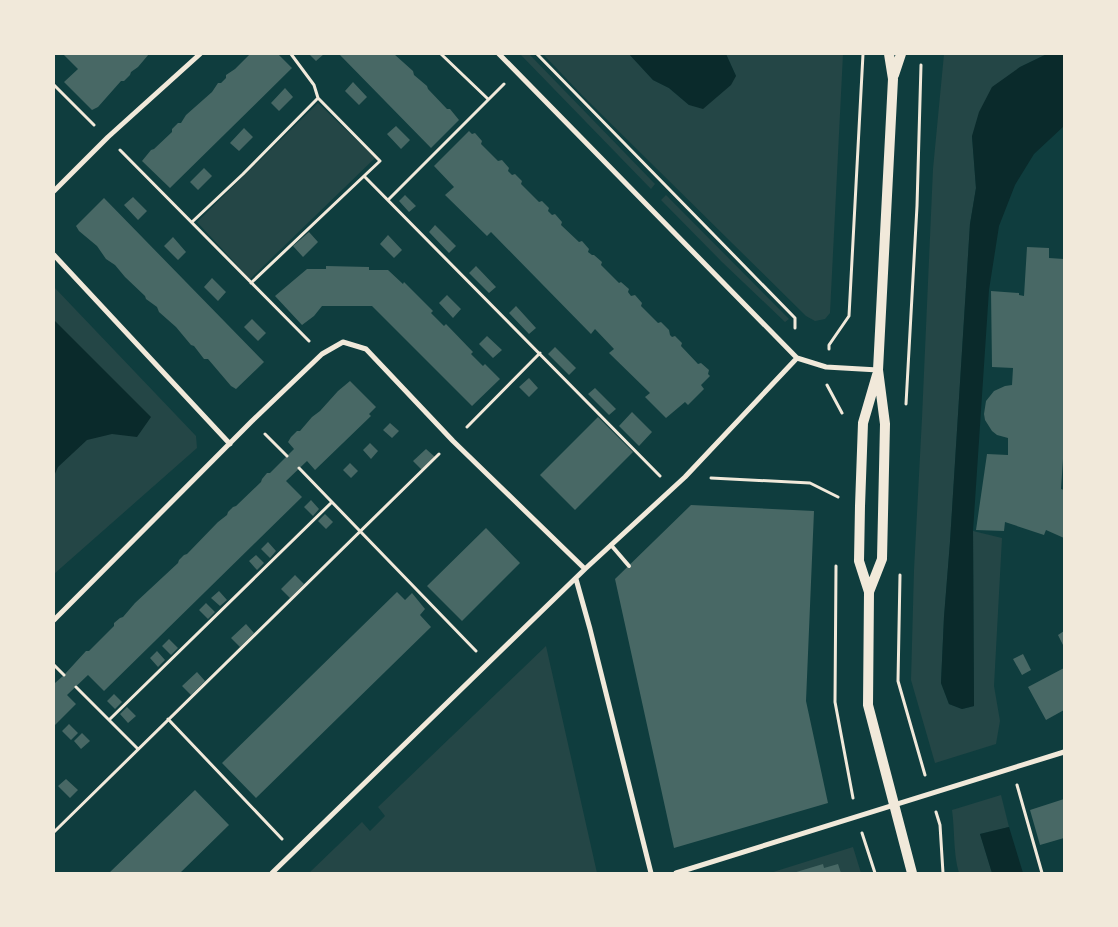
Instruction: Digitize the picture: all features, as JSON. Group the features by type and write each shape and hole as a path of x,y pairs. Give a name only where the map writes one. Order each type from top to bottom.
{"main road":[{"path":"869,592 882,559 885,424 878,370 892,78 889,54"},
{"path":"892,78 901,54"},
{"path":"878,370 863,423 859,561 869,592 868,705 912,873"}],"street":[{"path":"54,191 108,137 200,54"},
{"path":"499,54 795,356 826,368 878,370"},
{"path":"54,255 230,444"},
{"path":"54,620 252,421 322,354 343,342 366,349 452,441 586,569"},
{"path":"272,873 611,545 673,489 795,356"},
{"path":"576,579 651,873"},
{"path":"676,873 930,793 1012,770 1064,752"}],"lane":[{"path":"611,545 629,566"}],"path":[{"path":"251,283 380,161 318,98 314,84 291,54"},
{"path":"441,54 488,99"},
{"path":"537,54 795,318 795,356"},
{"path":"842,422 842,412 827,384 826,368 830,345 849,316 863,54"},
{"path":"906,412 916,206 919,90 922,63"},
{"path":"388,200 517,72"},
{"path":"54,85 108,137 322,354"},
{"path":"192,222 243,174 318,98"},
{"path":"364,176 673,489"},
{"path":"54,832 540,353"},
{"path":"252,421 287,456"},
{"path":"299,468 488,664"},
{"path":"685,477 810,483 838,497 861,499"},
{"path":"838,488 838,497"},
{"path":"109,720 332,502"},
{"path":"836,564 835,702 857,817 875,873"},
{"path":"900,567 898,681 940,825 943,873"},
{"path":"54,665 64,675"},
{"path":"76,687 138,749"},
{"path":"168,720 294,852"},
{"path":"1012,770 1042,873"}],"shaded area":[{"path":"520,54 529,54 655,184 651,189"},
{"path":"543,54 629,54 653,80 669,88 689,105 736,76 726,54 843,54 830,313 825,319 815,321 806,316 582,95"},
{"path":"629,54 726,54 736,76 731,85 703,109 689,105 669,88 653,80"},
{"path":"944,54 1047,54 1020,67 972,137 976,188 970,224 941,683 949,704 962,709 974,706 973,531 1002,538 994,686 1000,721 996,744 935,763 911,680 914,570 933,169"},
{"path":"1047,54 1064,54 1064,126 1034,154 1015,185 999,226 989,290 973,531 974,706 962,709 949,704 941,683 970,224 976,188 972,136 979,112 992,87 1020,67"},
{"path":"318,103 375,158 250,279 197,222"},
{"path":"666,195 789,319 785,322 722,262 661,200"},
{"path":"54,287 196,436 197,448 54,574"},
{"path":"54,320 151,417 137,437 112,434 87,440 58,467 54,476"},
{"path":"546,646 597,873 309,873 362,822 370,831 385,816 378,807"},
{"path":"1001,795 1009,827 980,834 992,873 959,873 952,810"},
{"path":"1009,827 1023,873 992,873 980,834"},
{"path":"853,847 861,873 770,873"}],"building":[{"path":"63,54 149,54 98,107 92,110 64,82 78,69"},
{"path":"250,54 278,54 292,68 170,188 142,161 151,150 172,132 172,129 178,123 181,123 186,115 212,92 218,83 221,83 226,78 226,75"},
{"path":"309,54 324,54 316,61"},
{"path":"339,54 394,54 413,71 414,75 459,120 431,148"},
{"path":"353,82 367,97 359,105 345,91"},
{"path":"285,88 293,97 279,111 271,103"},
{"path":"396,126 410,140 401,149 387,134"},
{"path":"244,128 253,137 239,151 230,143"},
{"path":"469,131 472,134 475,133 482,141 481,144 498,161 502,160 509,168 508,171 512,175 515,174 522,181 521,184 539,202 542,201 549,208 548,211 552,215 555,214 562,222 561,225 579,242 582,241 589,249 588,252 602,262 601,265 619,283 621,282 629,289 628,292 631,296 635,295 642,303 641,306 658,323 661,322 669,330 672,337 675,336 682,343 681,346 698,364 701,363 709,370 708,374 710,376 701,385 704,389 688,405 685,402 666,418 645,397 650,393 609,353 614,349 595,329 591,334 491,232 487,236 445,195 454,187 434,166"},
{"path":"204,168 212,176 198,190 190,182"},
{"path":"405,195 416,206 409,212 399,201"},
{"path":"133,197 147,211 138,220 124,205"},
{"path":"104,198 264,362 236,389 231,386 208,359 204,359 194,346 159,312 157,307 146,299 115,265 106,259 97,246 79,231 76,226"},
{"path":"435,225 456,246 449,253 429,232"},
{"path":"309,232 318,242 303,257 293,246"},
{"path":"388,235 402,250 394,258 380,244"},
{"path":"173,237 186,252 178,260 164,246"},
{"path":"1027,247 1049,248 1049,258 1064,259 1064,444 1061,489 1064,490 1064,538 1046,530 1044,535 1005,522 1004,531 976,530 987,454 1008,455 1008,438 997,435 992,431 985,420 984,414 986,401 994,391 1012,385 1013,368 992,367 991,291 1019,293 1019,295 1024,296"},
{"path":"326,266 369,267 369,270 388,270 403,284 404,282 433,311 431,313 444,326 446,324 473,352 471,354 483,366 485,364 500,379 472,406 372,306 322,306 314,316 302,325 275,296 307,269 326,269"},
{"path":"476,266 496,287 489,293 469,273"},
{"path":"212,278 226,292 218,301 204,287"},
{"path":"447,295 461,309 453,318 439,303"},
{"path":"516,306 536,328 529,334 509,313"},
{"path":"252,319 266,333 258,341 244,327"},
{"path":"487,336 502,350 493,358 479,344"},
{"path":"555,347 576,368 569,375 548,354"},
{"path":"529,378 538,388 529,397 519,387"},
{"path":"350,381 376,407 369,414 371,416 315,470 307,461 286,481 302,497 104,691 88,675 67,695 76,704 54,726 54,682 64,675 86,651 89,651 114,626 114,623 123,617 233,507 261,482 267,473 270,473 294,449 288,442 291,437 297,431 300,431"},
{"path":"595,388 616,409 609,415 588,394"},
{"path":"632,412 652,432 639,446 619,426"},
{"path":"598,417 633,452 575,510 540,475"},
{"path":"390,423 399,431 392,438 383,430"},
{"path":"370,443 378,451 371,459 363,450"},
{"path":"426,449 435,457 422,470 413,461"},
{"path":"350,463 358,471 351,478 343,470"},
{"path":"311,500 319,509 313,516 304,507"},
{"path":"691,505 814,511 806,701 828,803 674,848 615,579"},
{"path":"325,514 333,522 326,529 318,521"},
{"path":"486,528 520,563 462,621 427,586"},
{"path":"268,542 276,551 270,558 261,549"},
{"path":"256,555 264,563 257,570 249,561"},
{"path":"295,575 304,584 290,598 281,589"},
{"path":"219,591 227,600 220,606 211,598"},
{"path":"397,592 405,600 412,593 425,609 420,615 431,627 256,798 222,763"},
{"path":"206,603 215,612 208,619 199,610"},
{"path":"246,624 254,633 240,647 231,638"},
{"path":"1064,631 1064,647 1058,635"},
{"path":"169,639 178,648 171,655 162,646"},
{"path":"157,651 165,660 158,667 150,658"},
{"path":"1023,654 1031,670 1022,675 1013,659"},
{"path":"1064,668 1064,710 1046,720 1028,687"},
{"path":"197,672 205,681 191,695 182,686"},
{"path":"114,694 122,702 115,709 107,701"},
{"path":"127,707 136,716 128,723 120,714"},
{"path":"69,724 78,733 71,740 62,731"},
{"path":"82,733 90,741 81,749 74,741"},
{"path":"66,779 78,790 70,798 58,786"},
{"path":"195,790 229,825 180,873 109,873"},
{"path":"1064,799 1064,838 1040,845 1030,810"},
{"path":"823,864 824,868 838,864 841,873 793,873"}]}
